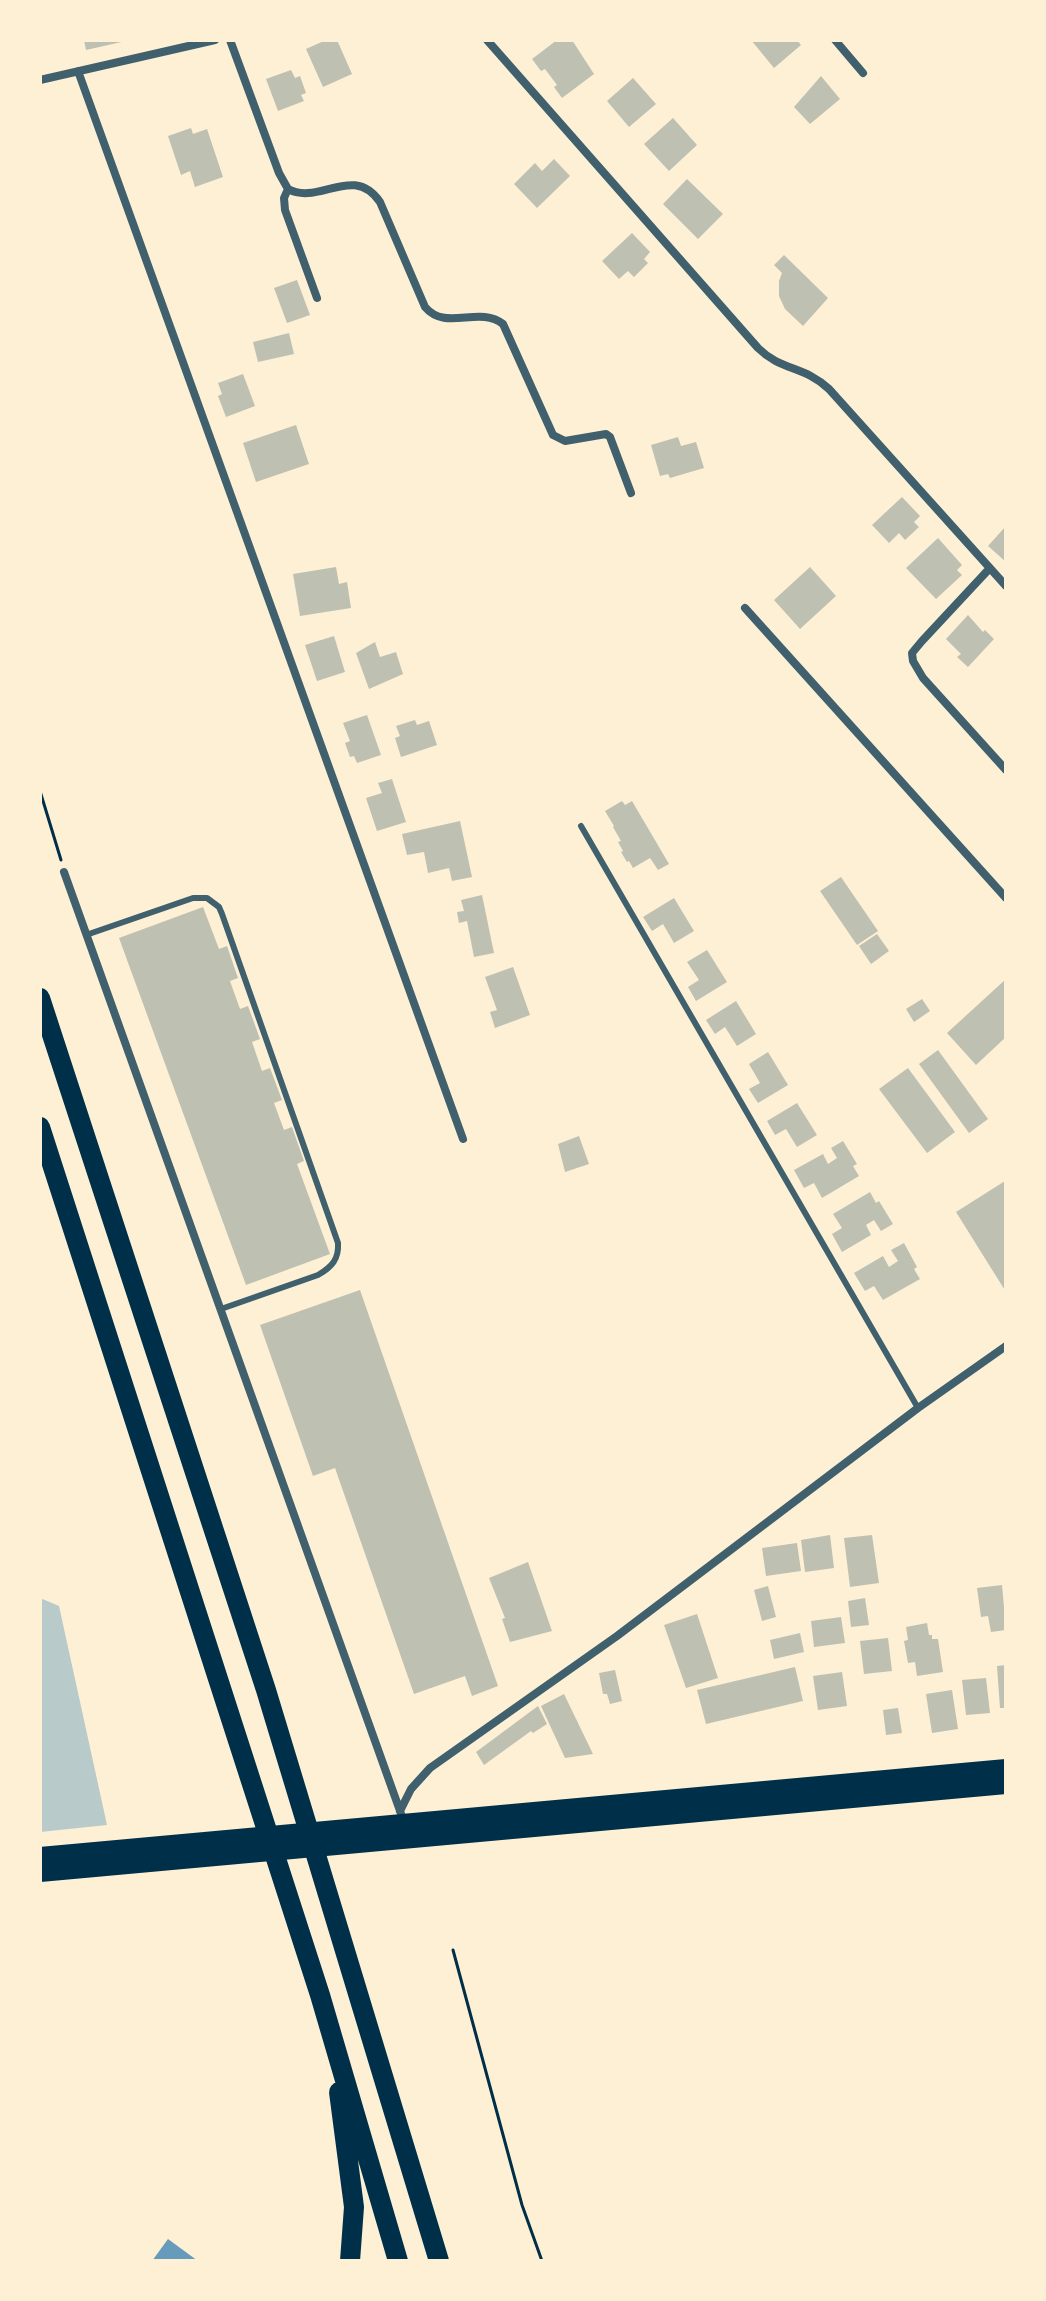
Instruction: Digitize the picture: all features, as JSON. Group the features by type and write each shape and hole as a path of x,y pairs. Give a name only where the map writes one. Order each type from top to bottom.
{"highway":[{"path":"40,998 266,1690 439,2261"},
{"path":"40,1127 320,1995 398,2261"},
{"path":"40,1856 402,1817 1006,1768"},
{"path":"40,1873 1006,1785"},
{"path":"335,2045 341,2111 352,2175 354,2207 350,2261"}],"street":[{"path":"40,80 215,40"},
{"path":"230,40 279,173 288,189 301,193 364,185 372,191 380,202 425,307 443,319 488,316 503,324 553,435 565,441 606,434 610,437 631,493"},
{"path":"487,40 758,348 778,364 798,369 819,380 1006,586"},
{"path":"835,40 863,73"},
{"path":"78,71 463,1139"},
{"path":"288,189 284,198 285,210 317,298"},
{"path":"990,568 912,653 923,678 1006,770"},
{"path":"745,608 1006,898"},
{"path":"64,872 402,1817"},
{"path":"402,1817 411,1789 430,1768 617,1636 918,1408 1006,1346"}],"lane":[{"path":"581,826 918,1408"},
{"path":"86,935 193,898 207,898 222,914 339,1252 326,1271 221,1309"}],"path":[{"path":"40,791 64,872"},
{"path":"453,1950 522,2205 542,2261"}],"shaded area":[{"path":"40,1598 59,1606 107,1825 40,1832"}],"water":[{"path":"168,2239 198,2261 152,2261"}],"building":[{"path":"84,40 126,40 126,41 86,50"},
{"path":"326,40 337,40 352,74 323,87 306,49"},
{"path":"557,40 572,40 594,74 562,98 545,69 541,71 532,59"},
{"path":"751,40 797,40 801,45 774,68"},
{"path":"291,70 295,78 300,76 306,93 301,95 304,101 278,111 266,79"},
{"path":"821,76 840,99 810,124 794,107"},
{"path":"633,78 656,104 629,127 607,101"},
{"path":"673,118 697,145 669,171 644,144"},
{"path":"191,128 193,134 207,129 223,177 195,187 190,171 181,175 168,136"},
{"path":"554,159 570,176 537,208 514,184 535,163 542,171"},
{"path":"687,179 723,214 698,239 663,204"},
{"path":"632,233 650,252 644,259 648,263 634,277 628,271 619,279 602,261"},
{"path":"784,255 828,298 803,326 785,309 779,296 782,273 774,265"},
{"path":"297,280 310,315 287,323 274,288"},
{"path":"289,333 294,354 258,362 253,342"},
{"path":"243,374 255,406 226,417 218,396 222,394 218,383"},
{"path":"296,425 309,464 256,482 243,443"},
{"path":"678,437 681,446 696,442 704,468 670,478 668,474 660,476 651,445"},
{"path":"902,497 920,516 914,522 919,527 905,540 899,533 889,543 872,525"},
{"path":"1006,526 1006,562 988,546"},
{"path":"938,538 962,565 957,570 962,575 936,599 906,568"},
{"path":"336,567 339,584 347,582 351,608 300,616 293,574"},
{"path":"810,567 836,596 800,629 774,600"},
{"path":"968,615 994,639 968,667 957,657 961,654 946,639"},
{"path":"334,636 345,672 317,681 305,645"},
{"path":"375,642 380,657 396,652 403,674 369,689 356,653"},
{"path":"367,715 381,755 357,763 354,756 350,757 345,743 350,741 343,723"},
{"path":"415,720 417,725 429,721 437,745 401,757 395,738 400,736 396,726"},
{"path":"392,779 406,822 377,831 366,798 382,793 378,783"},
{"path":"622,801 625,805 632,801 669,864 658,870 650,858 633,868 627,862 618,842 621,841 605,811"},
{"path":"460,821 472,877 452,881 449,868 428,873 424,852 407,855 402,834"},
{"path":"841,877 878,931 857,945 820,891"},
{"path":"482,895 494,953 474,957 467,921 459,923 457,912 464,911 461,900"},
{"path":"674,898 694,931 674,943 663,924 652,931 643,917"},
{"path":"203,907 219,949 227,946 238,978 230,981 240,1009 248,1006 260,1039 252,1042 262,1071 270,1068 282,1100 274,1103 284,1130 292,1127 304,1161 297,1164 330,1254 246,1285 119,938"},
{"path":"877,934 889,951 871,964 859,946"},
{"path":"707,950 727,982 696,1001 688,987 699,980 687,962"},
{"path":"513,967 530,1015 495,1028 490,1012 497,1010 485,977"},
{"path":"1006,979 1006,1037 976,1065 947,1033"},
{"path":"922,999 930,1011 914,1022 906,1009"},
{"path":"736,1001 756,1034 737,1046 725,1027 715,1034 706,1020"},
{"path":"938,1050 988,1119 969,1133 919,1064"},
{"path":"768,1052 788,1085 758,1103 749,1089 760,1083 749,1064"},
{"path":"908,1068 955,1132 927,1153 879,1089"},
{"path":"797,1103 817,1135 797,1147 786,1129 775,1135 767,1121"},
{"path":"579,1136 589,1164 565,1172 558,1144"},
{"path":"843,1141 857,1164 853,1166 859,1176 822,1198 814,1183 804,1188 794,1170 823,1154 828,1164 837,1158 831,1148"},
{"path":"1006,1183 1006,1292 956,1212"},
{"path":"870,1192 893,1224 881,1231 874,1220 866,1225 871,1235 842,1252 832,1234 842,1228 833,1214"},
{"path":"904,1243 920,1279 883,1300 874,1286 865,1291 854,1273 883,1256 889,1267 898,1261 891,1250"},
{"path":"360,1290 498,1686 472,1696 465,1676 414,1694 335,1468 313,1476 260,1325"},
{"path":"830,1535 834,1568 805,1572 801,1540"},
{"path":"872,1535 879,1583 850,1587 844,1538"},
{"path":"797,1543 801,1571 766,1576 762,1548"},
{"path":"528,1562 552,1631 510,1642 502,1619 505,1618 489,1578"},
{"path":"1002,1585 1006,1630 991,1632 988,1616 981,1617 977,1588"},
{"path":"768,1586 776,1617 762,1621 754,1590"},
{"path":"865,1598 869,1625 851,1627 848,1601"},
{"path":"697,1614 718,1678 686,1688 664,1625"},
{"path":"841,1617 845,1643 814,1647 811,1621"},
{"path":"927,1623 929,1635 932,1639 938,1639 943,1672 917,1676 915,1662 908,1663 904,1641 908,1640 906,1627"},
{"path":"800,1633 804,1652 774,1659 770,1640"},
{"path":"888,1638 892,1671 864,1674 860,1641"},
{"path":"1006,1665 1006,1708 1000,1708 997,1666"},
{"path":"795,1667 803,1701 706,1724 697,1690"},
{"path":"615,1670 622,1701 610,1704 607,1694 603,1694 599,1673"},
{"path":"842,1672 847,1706 818,1710 813,1676"},
{"path":"986,1678 990,1713 966,1715 962,1680"},
{"path":"952,1690 958,1729 932,1733 926,1694"},
{"path":"564,1694 593,1754 565,1758 541,1706"},
{"path":"538,1706 547,1724 533,1733 531,1731 484,1765 476,1752"},
{"path":"898,1708 902,1733 886,1735 883,1710"}]}
